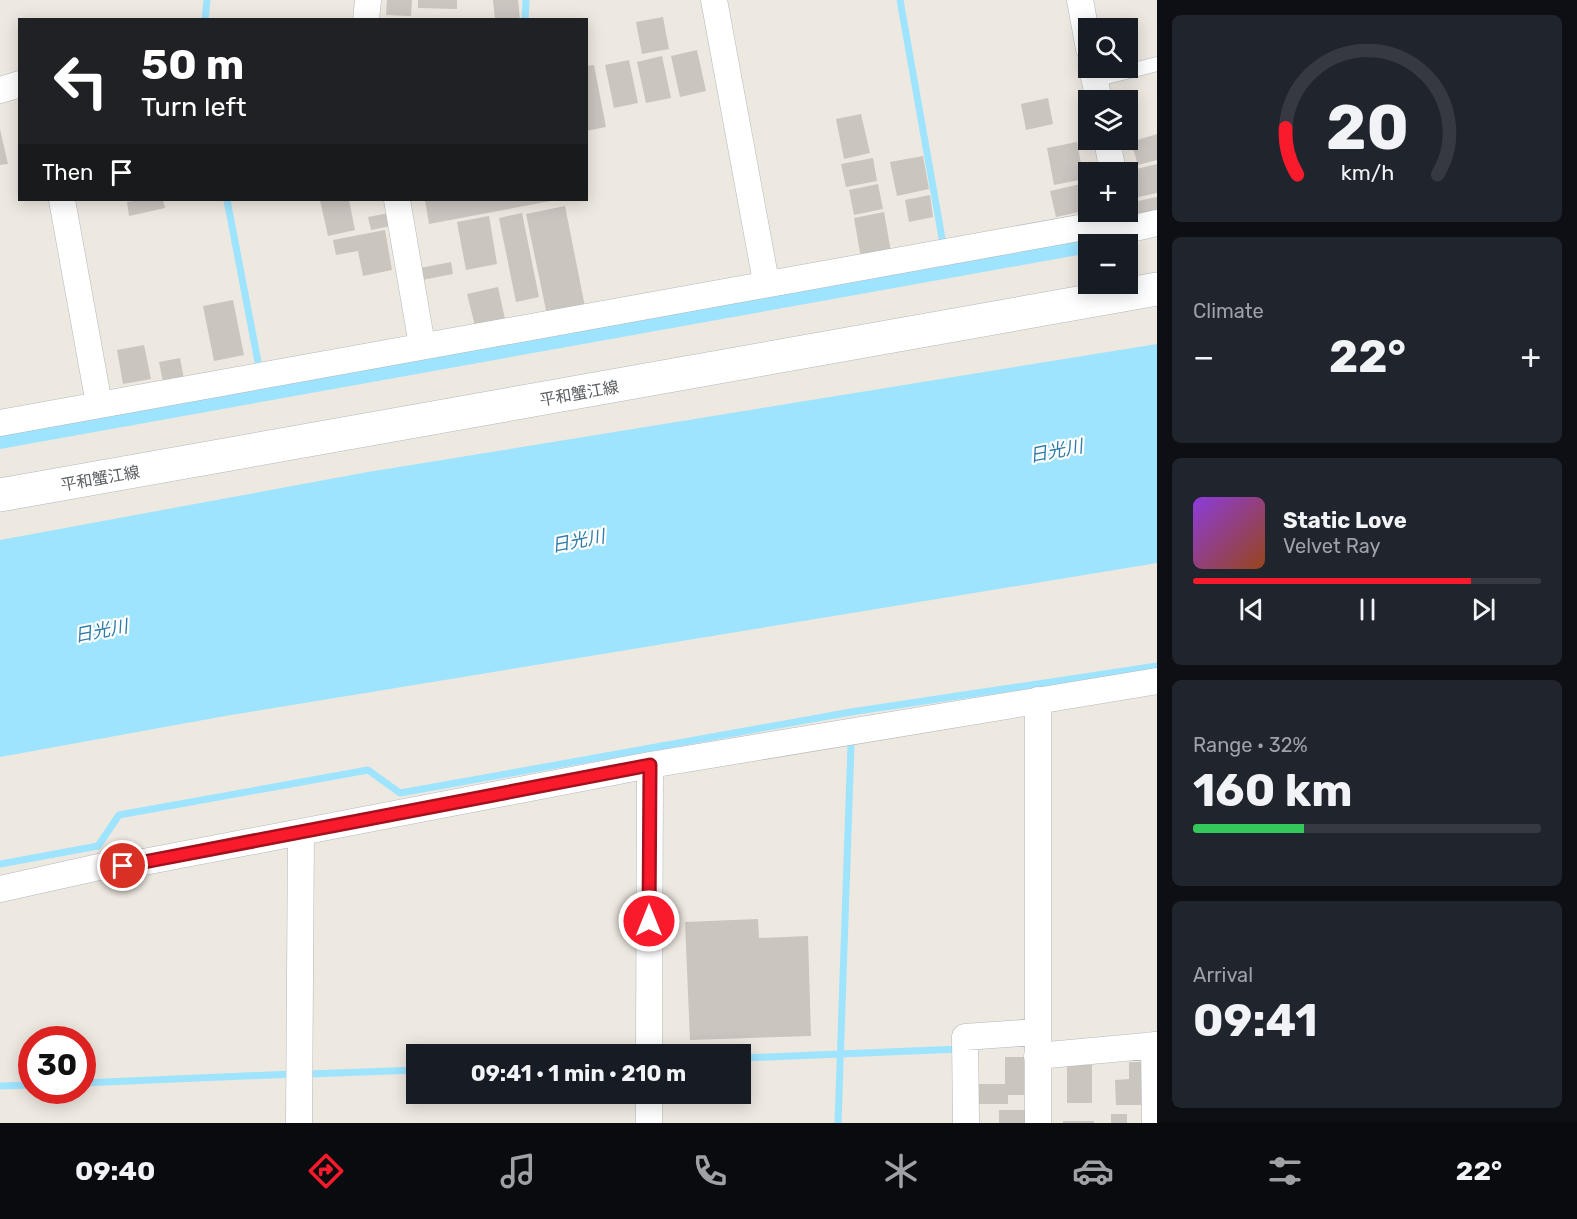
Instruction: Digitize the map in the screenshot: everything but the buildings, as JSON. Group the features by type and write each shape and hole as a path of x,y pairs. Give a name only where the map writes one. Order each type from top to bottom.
{"main road":[{"name":"平和蟹江線","path":"0,495 1157,289"}],"street":[{"path":"366,18 368,0"},
{"path":"714,0 766,282"},
{"path":"1080,0 1083,18"},
{"path":"0,90 18,85"},
{"path":"62,201 99,404"},
{"path":"396,201 422,345"},
{"path":"0,423 422,345 593,317 766,282 1090,222"},
{"path":"1128,222 1135,228 1157,223"},
{"path":"0,889 108,865 123,866 650,765 1157,681"},
{"path":"1038,700 1036,1044 1038,1123"},
{"path":"649,1044 650,765"},
{"path":"300,1123 301,832"},
{"path":"966,1123 965,1046 1036,1044 1155,1045 1155,1123"},
{"path":"649,1104 649,1123"}],"lane":[{"path":"1095,83 1157,64"}],"water":[{"path":"1078,240 1078,255 0,449 0,432"},
{"name":"日光川","path":"1157,344 1157,563 225,716 0,757 0,540 368,472"}],"waterway":[{"path":"205,18 207,0"},
{"path":"525,18 526,0"},
{"path":"900,0 942,238"},
{"path":"227,201 259,367"},
{"path":"0,864 98,846 119,815 368,770 400,793 851,712 1157,666"},
{"path":"838,1123 851,745"},
{"path":"751,1058 960,1049"},
{"path":"309,1074 406,1070"},
{"path":"96,1082 293,1074"},
{"path":"0,1086 18,1085"}],"route":[{"path":"123,866 275,835 301,832 650,765 649,921"}]}
